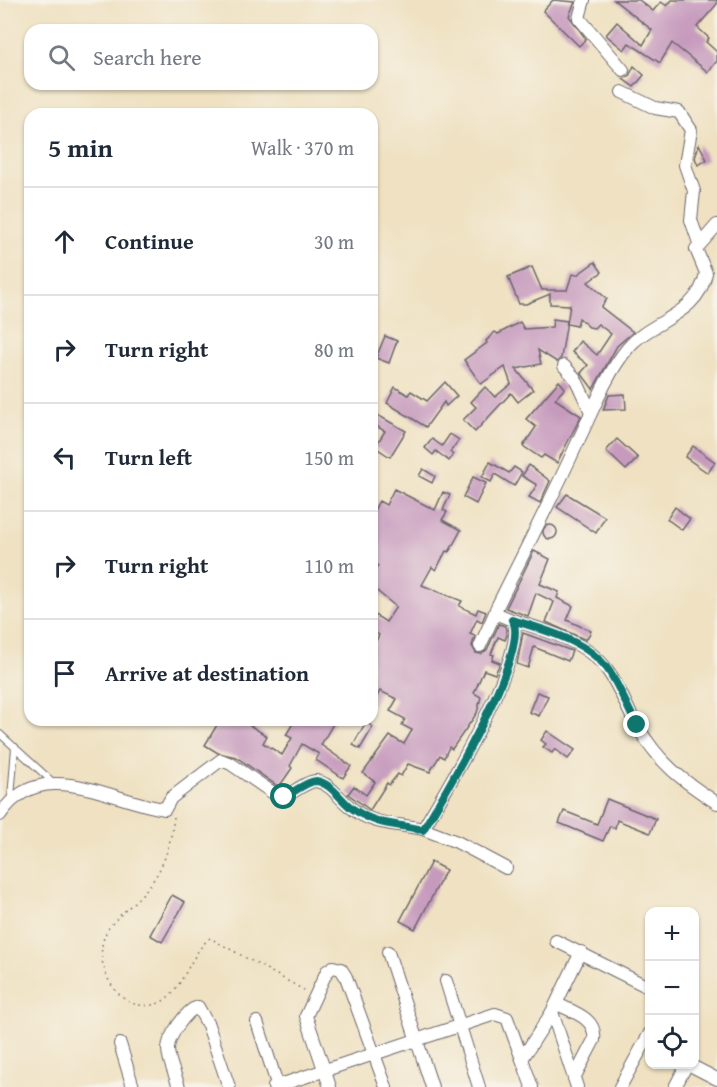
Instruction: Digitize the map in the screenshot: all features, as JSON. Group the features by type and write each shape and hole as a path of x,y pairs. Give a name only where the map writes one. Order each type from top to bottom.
{"street":[{"path":"584,0 579,18 623,70"},
{"path":"622,92 655,108 679,112 690,126 691,135 685,165 694,191 691,220 699,243"},
{"path":"480,646 591,412 627,350 644,332 682,313 695,298 706,273 696,254 699,243 717,225"},
{"path":"564,366 575,378 591,412"},
{"path":"495,613 570,640 598,661 608,670 637,725 664,764 678,778 717,803"},
{"path":"423,830 477,734 501,684 511,657 516,630 512,620"},
{"path":"0,814 11,798 23,789 56,784 92,789 165,809 171,798 221,760 231,764 276,795 284,797 311,782 319,781 326,784 351,808 380,824 407,825 423,830 457,842 506,868"},
{"path":"556,941 645,985"},
{"path":"388,952 432,1087"},
{"path":"522,1059 555,1008 581,952"},
{"path":"330,1087 306,1016 327,971 333,967 341,969 346,977 386,1087"},
{"path":"446,981 479,1087"},
{"path":"179,1087 168,1052 169,1043 181,1022 194,1008 198,1007 208,1025 229,1087"},
{"path":"555,1008 576,1083"},
{"path":"555,1008 589,1021 595,1033 576,1083"},
{"path":"257,1022 276,1087 495,1014 507,1018 532,1087"},
{"path":"120,1044 133,1087"},
{"path":"620,1087 645,1045"},
{"path":"675,1087 686,1069"},
{"path":"696,1069 717,1079"}],"lane":[{"path":"0,734 56,784"},
{"path":"11,798 15,747"}],"path":[{"path":"171,798 174,814 171,842 160,869 139,900 110,926 105,936 102,956 105,975 112,988 131,1004 152,1005 164,1000 210,938 308,992"}],"building":[{"path":"553,0 575,2 569,16 586,39 579,46 543,11"},
{"path":"614,0 639,0 653,11 661,2 667,6 672,0 717,0 717,4 697,27 709,38 706,42 717,52 717,61 708,72 672,43 660,63 629,43 624,50 606,35 617,22 643,45 652,30"},
{"path":"634,66 644,75 634,87 623,79 629,76"},
{"path":"699,144 707,160 698,165 695,158"},
{"path":"595,262 602,272 588,282 607,299 601,307 633,332 617,346 593,389 581,373 588,365 572,352 580,341 597,355 611,334 598,324 594,328 589,327 579,318 577,326 567,324 570,305 550,304 550,294 526,304 519,304 508,277 532,267 542,290 567,290 572,274 577,275"},
{"path":"553,319 567,321 561,358 557,362 538,350 541,364 516,369 533,390 518,402 511,393 475,432 463,420 476,407 471,402 485,387 495,397 511,384 505,367 481,384 464,360 487,343 486,341 495,332 498,334 520,322 524,329 552,327"},
{"path":"385,336 397,341 389,363 378,359"},
{"path":"559,381 565,388 555,399 581,416 557,463 544,455 541,458 523,446 536,427 526,419"},
{"path":"445,382 457,396 446,406 444,402 426,427 387,403 395,387 408,395 411,391 427,401"},
{"path":"625,394 626,409 603,410 609,395"},
{"path":"378,415 406,431 390,457 378,449 378,442 385,431 378,427"},
{"path":"450,434 459,440 450,452 453,455 449,461 436,451 433,455 425,448 432,439 442,446"},
{"path":"617,439 638,458 626,470 606,451"},
{"path":"693,446 715,462 708,473 685,457"},
{"path":"490,462 509,473 514,467 522,472 514,486 495,474 491,482 482,477"},
{"path":"529,465 550,481 540,503 529,497 537,485 522,476"},
{"path":"423,469 435,476 432,483 419,476"},
{"path":"473,477 486,483 476,504 463,497"},
{"path":"394,489 435,510 443,492 450,495 443,510 447,512 442,520 461,530 449,552 446,551 436,570 432,567 422,585 462,601 459,606 476,614 478,609 486,612 482,622 477,619 470,634 475,636 472,646 476,653 481,654 487,650 499,624 505,626 507,635 505,640 498,637 491,654 494,655 492,660 500,663 495,674 484,670 474,693 481,697 477,713 452,749 449,747 444,758 440,755 430,772 408,764 401,776 398,774 389,785 387,783 370,810 348,794 354,786 366,795 375,782 363,773 390,736 404,744 412,730 402,725 405,719 390,711 397,699 380,691 378,695 378,617 386,622 396,607 378,592 378,503 379,501 386,505"},
{"path":"567,494 605,517 596,533 557,507"},
{"path":"675,507 690,519 682,530 667,519"},
{"path":"550,525 555,527 557,532 555,537 550,539 545,537 543,532 545,527"},
{"path":"534,551 550,559 540,584 559,592 557,598 573,606 567,620 591,631 586,640 546,622 554,602 536,593 528,616 506,608"},
{"path":"523,633 572,651 568,661 534,647 528,668 517,664"},
{"path":"537,692 548,696 539,716 529,712"},
{"path":"216,726 251,726 267,736 263,743 282,755 292,738 286,735 291,726 332,726 321,745 351,766 343,778 316,760 319,754 302,744 290,766 292,768 279,787 236,757 218,753 205,745"},
{"path":"364,726 373,727 360,749 353,745"},
{"path":"547,731 575,750 568,759 555,749 552,753 543,747 546,744 541,740"},
{"path":"607,799 656,819 650,833 617,820 615,828 610,826 603,841 559,823 564,811 597,824"},
{"path":"431,862 446,870 415,929 400,921"},
{"path":"172,895 185,902 162,942 150,935"}],"route":[{"path":"284,797 297,792 311,782 319,781 326,784 351,808 380,824 407,825 423,830 477,734 501,684 511,657 516,630 512,620 570,640 598,661 608,670 637,725"}]}
